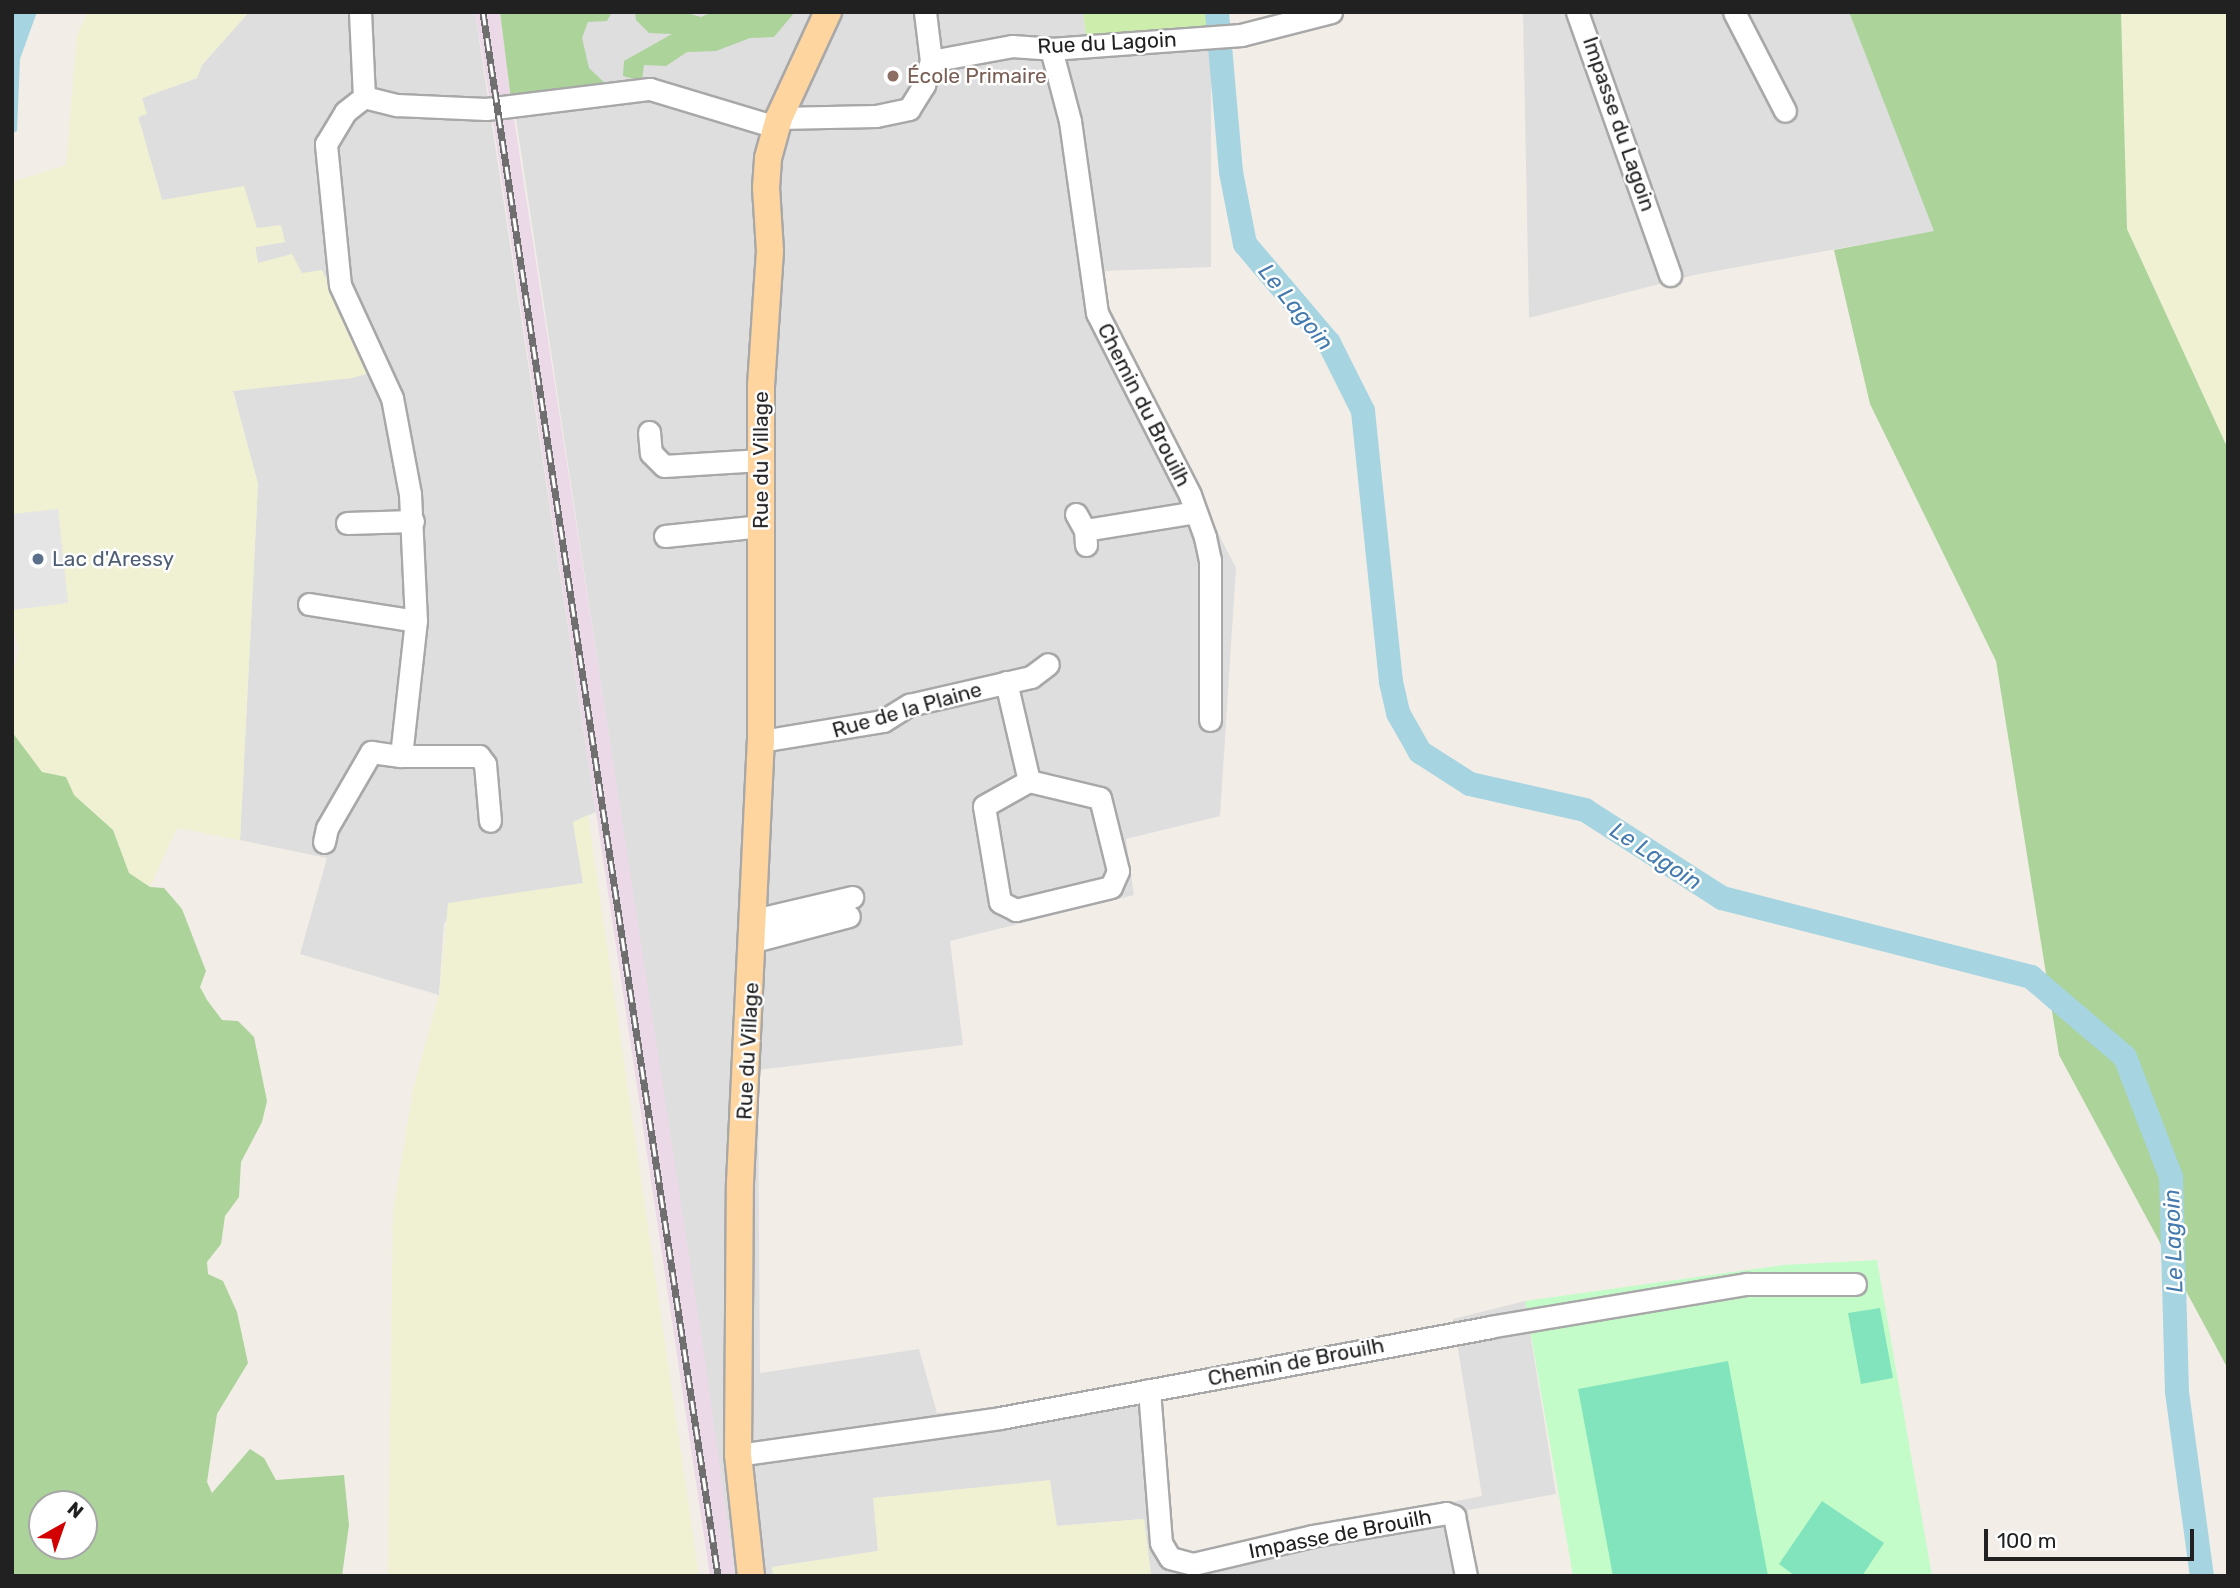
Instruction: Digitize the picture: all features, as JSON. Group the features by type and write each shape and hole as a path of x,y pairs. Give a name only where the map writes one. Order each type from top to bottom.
{"main road":[{"name":"Rue du Village","path":"751,1576 738,1455 740,1183 761,741 761,460 770,251 766,188 778,122 828,12"}],"street":[{"path":"360,12 363,97"},
{"path":"363,97 397,105 485,109 650,89 778,122 876,116 909,109 925,85 932,61 925,12"},
{"name":"Rue du Lagoin","path":"932,61 1012,46 1051,49 1241,35 1331,12"},
{"name":"Impasse du Lagoin","path":"1577,12 1670,275"},
{"path":"1734,12 1785,111"},
{"name":"Chemin du Brouilh","path":"1051,49 1070,121 1097,313 1196,512 1210,560 1210,720"},
{"path":"363,97 345,112 327,144 340,285 392,398 413,521 416,621 401,756"},
{"path":"649,432 651,453 664,466 761,460"},
{"path":"1082,530 1196,512"},
{"path":"347,523 413,521"},
{"path":"665,536 761,526"},
{"path":"309,604 416,621"},
{"name":"Rue de la Plaine","path":"761,741 883,721 909,705 1031,677 1048,664"},
{"path":"1006,682 1029,781"},
{"path":"324,842 327,828 370,752 401,756 479,756 485,764 490,821"},
{"path":"1029,781 1100,798 1118,871 1111,887 1016,910 1000,902 984,806 1029,781"},
{"path":"754,931 850,906"},
{"name":"Chemin de Brouilh","path":"738,1455 1000,1418 1747,1284 1855,1284"},
{"name":"Impasse de Brouilh","path":"1149,1390 1161,1543 1166,1567 1193,1564 1312,1536 1446,1513 1454,1516 1466,1576"}],"shaded area":[{"path":"249,12 475,12 596,812 573,822 583,883 444,923 439,995 300,954 327,858 240,840 258,484 233,391 367,374 302,273 258,263 255,247 284,242 257,228 162,200 138,116 142,98 197,78 202,65"},
{"path":"475,12 500,12 511,99 490,102"},
{"path":"500,12 1083,12 1087,42 1211,33 1211,267 1103,271 1103,309 1236,568 1220,816 1126,839 1134,895 950,941 963,1045 758,1070 760,1373 919,1349 937,1413 1155,1398 1175,1548 1196,1553 1482,1496 1453,1319 1525,1301 1556,1494 1468,1510 1477,1576 1151,1576 1144,1519 1056,1526 1050,1481 874,1498 878,1551 773,1567 773,1576 735,1576"},
{"path":"1523,12 1849,12 1935,231 1694,275 1529,318"},
{"path":"513,112 703,1347 735,1576 710,1576 492,115"},
{"name":"Lac d'Aressy","path":"58,509 68,603 12,610 12,514"}],"green space":[{"path":"88,12 249,12 202,65 197,78 142,98 147,114 138,117 162,200 244,186 257,228 281,225 285,242 255,247 258,263 292,254 302,273 322,270 371,372 353,378 233,391 258,484 240,840 177,828 150,887 129,873 113,830 73,795 66,777 42,772 12,732 12,677 19,650 12,621 12,182 66,165 77,35"},
{"path":"500,12 612,12 607,21 588,22 582,38 589,68 610,88 511,99"},
{"path":"635,12 683,12 701,17 712,12 795,12 774,37 750,38 716,51 687,52 666,66 644,65 642,80 637,80 623,76 624,61 672,34 649,33 636,20"},
{"path":"1083,12 1208,12 1211,33 1087,43"},
{"path":"1849,12 2121,12 2127,229 2228,449 2228,1369 2059,1055 1996,661 1870,404 1834,250 1934,231"},
{"path":"2121,12 2228,12 2228,449 2127,229"},
{"path":"12,732 42,772 66,777 74,795 113,830 129,873 150,887 164,888 182,909 206,971 200,987 207,1000 222,1020 238,1021 254,1037 267,1101 262,1122 241,1162 239,1197 225,1216 221,1244 207,1262 208,1274 223,1281 237,1312 248,1363 217,1414 207,1482 212,1493 250,1449 264,1458 276,1480 344,1475 349,1525 342,1576 12,1576"},
{"path":"588,815 699,1576 388,1576 393,1213 413,1089 439,995 448,903 583,883 573,822"},
{"path":"1877,1260 1932,1576 1573,1576 1525,1301 1783,1265"},
{"path":"1880,1308 1893,1378 1861,1384 1848,1313"},
{"path":"1728,1361 1768,1576 1613,1576 1578,1389"},
{"path":"1050,1480 1057,1526 1144,1519 1151,1576 773,1576 772,1567 878,1551 873,1498"},
{"path":"1822,1501 1884,1543 1862,1576 1795,1576 1779,1564"}],"water":[{"path":"12,12 37,12 20,59 17,131 12,133"}],"waterway":[{"name":"Le Lagoin","path":"1217,12 1231,172 1245,244 1329,343 1363,411 1391,682 1398,713 1420,752 1470,784 1585,810 1722,898 2031,977 2125,1057 2171,1177 2177,1392 2202,1576"}],"railway":[{"path":"483,12 718,1576"}],"place":[{"name":"École Primaire","path":"893,76"},
{"name":"Lac d'Aressy","path":"38,559"}]}
